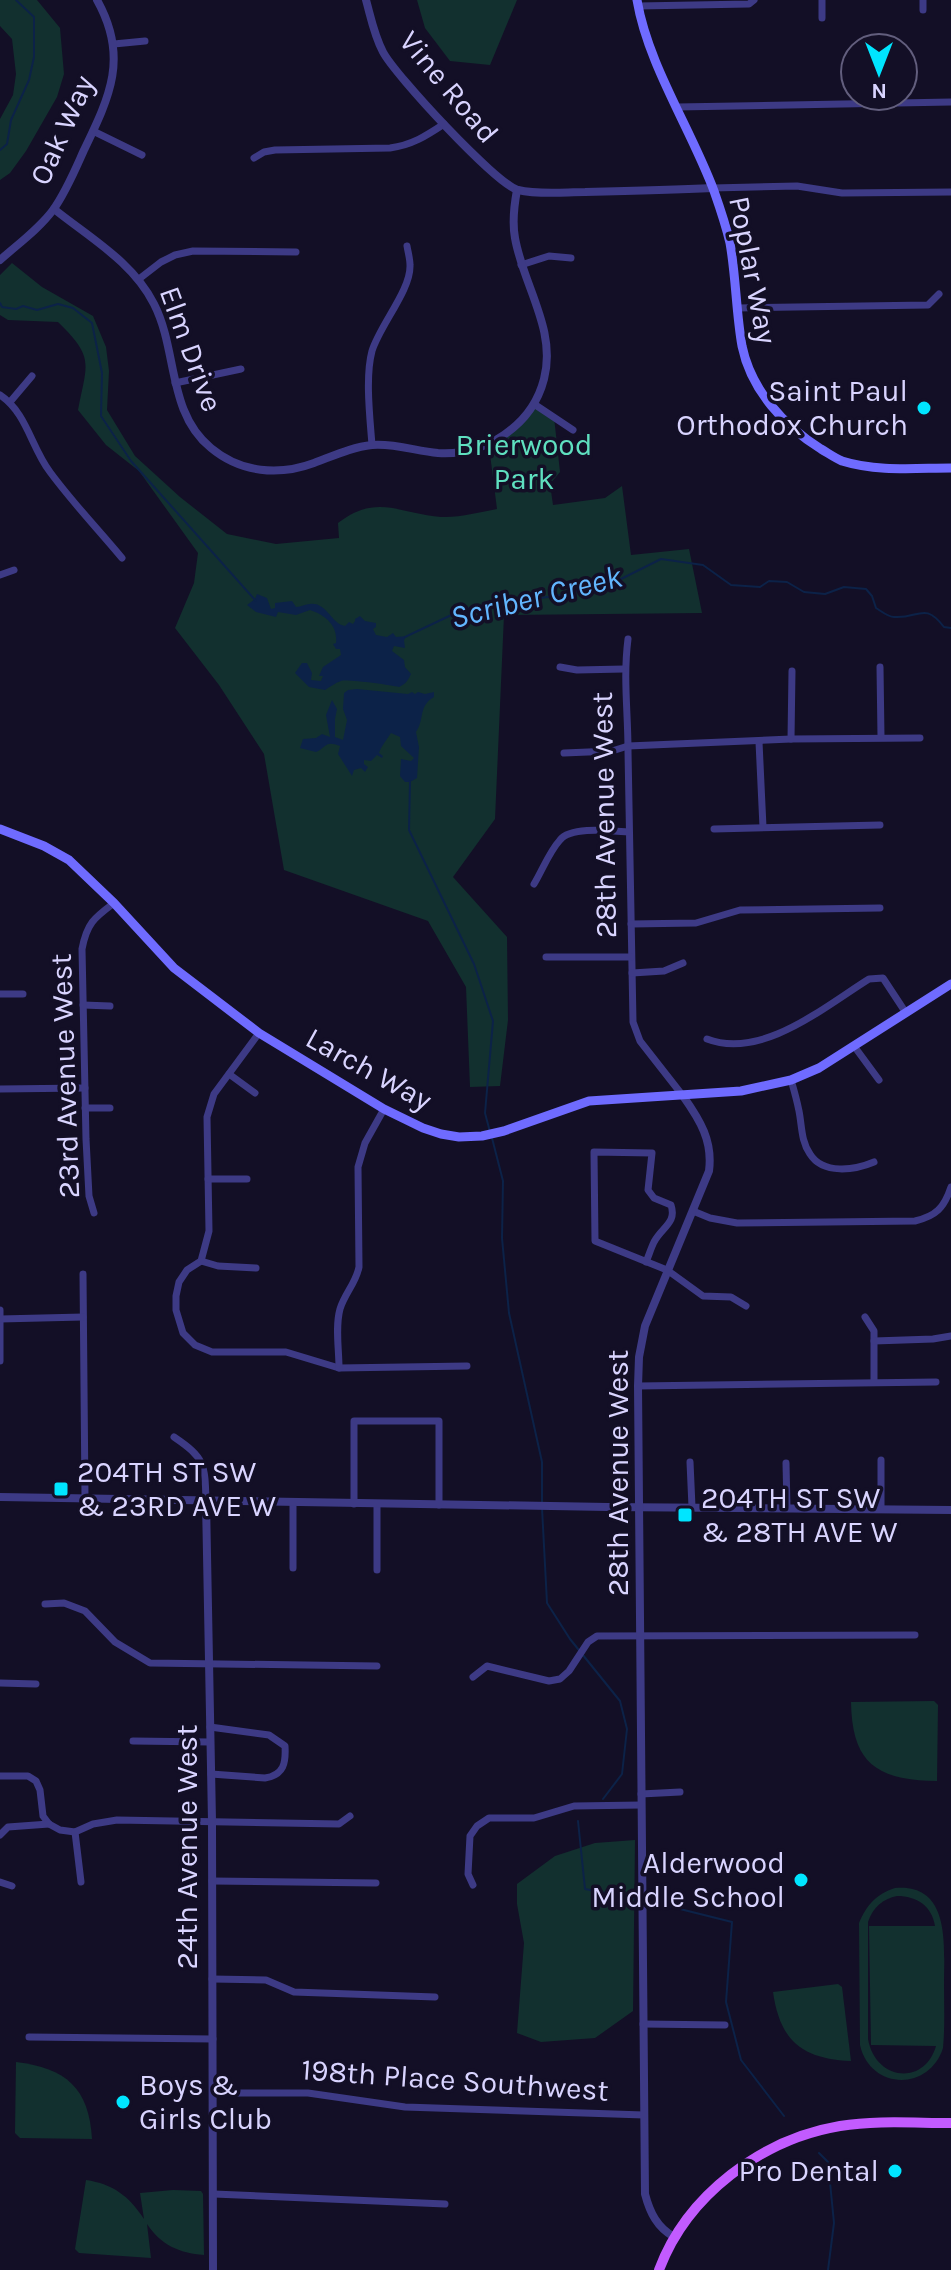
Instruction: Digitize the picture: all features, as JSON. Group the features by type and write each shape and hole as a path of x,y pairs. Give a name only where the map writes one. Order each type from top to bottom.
{"main road":[{"name":"Poplar Way","path":"638,3 646,35 713,188 730,245 742,345 750,371 774,410 805,439 841,460 879,468 951,468"},
{"name":"Larch Way","path":"0,829 44,846 69,860 174,968 259,1033 384,1109 438,1133 471,1136 504,1131 589,1101 741,1091 791,1080 819,1068 951,984"},
{"path":"659,2270 674,2237 705,2198 728,2176 774,2148 809,2133 867,2123 951,2123"}],"street":[{"name":"Oak Way","path":"0,260 54,209 111,87 114,44 97,0"},
{"name":"Vine Road","path":"366,0 384,54 444,124 496,177 517,190"},
{"path":"638,3 749,4 754,0"},
{"path":"822,0 822,18"},
{"path":"923,0 923,10"},
{"path":"114,44 145,41"},
{"path":"677,107 951,102"},
{"path":"254,158 275,150 408,145 422,140 444,124"},
{"path":"93,131 142,155"},
{"path":"517,190 567,192 797,186 842,193 951,192"},
{"name":"Elm Drive","path":"54,209 139,279 156,307 186,418 197,434 219,454 242,466 256,470 283,470 372,445 436,452 474,449 505,435 534,404 544,379 547,353 542,323 521,265 513,228 517,190"},
{"path":"372,445 369,368 389,313 409,276 407,246"},
{"path":"139,279 161,262 193,251 296,252"},
{"path":"521,265 549,256 571,258"},
{"path":"738,308 928,305 939,294"},
{"path":"175,383 241,369"},
{"path":"10,402 32,376"},
{"path":"0,395 21,416 48,470 122,558"},
{"path":"534,404 573,430"},
{"path":"0,575 14,570"},
{"name":"28th Avenue West","path":"628,639 624,669 633,1022 640,1041 701,1122 711,1156 709,1171 642,1339 638,1386 645,2194 655,2220 674,2237"},
{"path":"560,667 577,670 624,669"},
{"path":"880,667 881,737"},
{"path":"791,739 792,671"},
{"path":"564,753 612,751 628,746 791,739 920,738"},
{"path":"759,742 763,827"},
{"path":"714,829 880,825"},
{"path":"534,884 561,838 585,831 628,832"},
{"name":"23rd Avenue West","path":"94,1213 89,1196 85,1108 82,949 93,918 114,903"},
{"path":"631,924 696,923 740,910 880,908"},
{"path":"546,957 631,957"},
{"path":"632,973 664,971 683,963"},
{"path":"707,1039 722,1045 763,1040 780,1034 876,977 883,978 906,1013"},
{"path":"0,994 23,994"},
{"path":"83,1005 110,1006"},
{"path":"259,1033 214,1094 207,1117 209,1231 201,1261 187,1270 179,1282 176,1310 183,1333 195,1345 212,1352 286,1352 339,1368 467,1366"},
{"path":"854,1046 879,1080"},
{"path":"229,1074 255,1093"},
{"path":"791,1080 800,1113 802,1137 811,1157 830,1168 859,1169 874,1162"},
{"path":"0,1089 85,1088"},
{"path":"85,1108 110,1108"},
{"path":"339,1368 341,1305 357,1278 359,1267 358,1167 365,1143 384,1109"},
{"path":"646,1262 655,1239 671,1223 674,1213 671,1205 654,1198 648,1190 652,1153 594,1152 595,1241 646,1262 667,1270 703,1296 731,1297 746,1306"},
{"path":"208,1179 247,1179"},
{"path":"693,1211 737,1223 915,1221 931,1217 947,1201 951,1187"},
{"path":"201,1261 218,1266 256,1268"},
{"path":"83,1274 85,1498"},
{"path":"0,1310 0,1361"},
{"path":"0,1319 83,1317"},
{"path":"865,1317 874,1331 874,1382"},
{"path":"874,1341 951,1336"},
{"path":"638,1386 936,1382"},
{"path":"354,1504 354,1421 439,1421 439,1505"},
{"name":"24th Avenue West","path":"174,1437 192,1450 206,1469 212,1821 213,2270"},
{"path":"881,1460 881,1508"},
{"path":"690,1462 692,1507"},
{"path":"786,1463 787,1508"},
{"path":"0,1497 951,1510"},
{"path":"293,1502 293,1568"},
{"path":"377,1504 377,1570"},
{"path":"45,1604 64,1603 85,1611 115,1642 150,1663 377,1666"},
{"path":"473,1677 487,1666 549,1681 560,1679 592,1638 641,1635 915,1635"},
{"path":"0,1683 36,1684"},
{"path":"210,1727 269,1735 285,1746 286,1761 283,1770 273,1777 211,1774"},
{"path":"133,1741 210,1742"},
{"path":"0,1776 28,1776 36,1781 43,1816 49,1824 60,1830 75,1832 93,1824 117,1820 339,1824 350,1816"},
{"path":"641,1794 680,1792"},
{"path":"473,1885 468,1874 470,1836 477,1826 489,1818 534,1818 574,1806 641,1805"},
{"path":"0,1835 8,1827 49,1824"},
{"path":"75,1832 81,1882"},
{"path":"212,1881 376,1883"},
{"path":"0,1882 12,1886"},
{"path":"212,1979 266,1980 294,1992 435,1997"},
{"path":"643,2024 725,2025"},
{"path":"29,2037 213,2039"},
{"name":"198th Place Southwest","path":"214,2093 308,2093 405,2107 644,2115"},
{"path":"214,2194 445,2204"}],"green space":[{"path":"0,0 37,0 60,28 64,74 57,97 26,151 10,173 0,180 0,119 13,95 16,74 12,39 0,26"},
{"path":"417,0 517,0 490,65 450,61 425,28"},
{"name":"Brierwood Park","path":"12,263 42,287 93,316 106,347 109,371 107,410 135,456 227,534 276,544 339,538 338,523 352,514 377,507 448,517 497,509 487,445 497,440 534,404 554,417 560,472 550,484 553,505 605,498 622,486 631,555 689,549 702,613 504,615 495,819 453,877 507,937 508,1020 500,1086 470,1087 466,987 428,921 284,870 264,754 219,685 175,628 194,583 198,553 139,471 106,445 78,410 85,362 83,353 70,334 58,322 8,320 0,315 0,275"},
{"path":"934,1701 938,1705 937,1781 898,1777 884,1772 863,1754 856,1740 851,1702"},
{"path":"635,1840 633,2011 595,2038 541,2042 517,2033 524,1943 517,1884 555,1856 595,1843"},
{"path":"895,1888 913,1889 926,1896 935,1906 944,1952 943,2048 926,2072 900,2080 875,2071 860,2045 859,1923 873,1901","holes":["904,1896 917,1900 927,1908 935,1926 869,1926 871,2045 936,2046 930,2059 911,2073 889,2070 880,2063 872,2053 868,2039 868,1922 876,1908 887,1899"]},
{"path":"838,1984 842,1987 851,2061 819,2056 796,2044 781,2023 773,1992"},
{"path":"16,2062 49,2069 72,2084 86,2106 92,2139 20,2138 15,2133"},
{"path":"86,2180 120,2192 144,2219 140,2193 201,2191 204,2255 171,2247 147,2224 151,2258 79,2253 75,2249"}],"water":[{"path":"257,594 267,598 271,609 275,608 275,603 292,601 296,607 316,604 345,626 349,622 353,624 360,616 365,621 376,623 373,629 376,635 387,637 393,633 396,637 407,636 405,648 394,646 392,651 404,660 411,674 409,678 399,687 341,681 325,690 309,687 295,673 302,663 307,663 312,673 311,680 321,681 323,676 319,676 323,667 341,655 340,649 333,644 336,637 333,626 310,610 296,615 278,612 276,617 256,612 247,605"},
{"path":"357,689 408,694 434,692 416,732 419,747 417,778 405,782 400,776 401,759 411,761 414,758 401,746 400,737 391,733 379,753 382,758 377,755 371,761 364,760 368,767 365,772 361,768 354,770 352,776 338,754 340,746 329,744 316,752 300,748 303,739 322,734 330,737 326,715 332,700 337,709 335,737 343,740 347,720 343,709 344,693"}],"waterway":[{"name":"Scriber Creek","path":"0,150 7,144 11,120 29,80 34,57 34,17 16,0"},
{"name":"Scriber Creek","path":"0,303 2,307 16,309 23,306 37,310 58,304 73,308 92,323 102,373 101,416 131,461 256,601"},
{"name":"Scriber Creek","path":"405,637 464,609 561,595 617,581 661,559 703,565 731,585 760,587 769,581 787,582 804,592 825,594 844,587 866,589 876,608 887,615 903,617 926,613 944,627 951,628"},
{"path":"410,781 409,830 474,964 493,1021 485,1113 490,1132"},
{"path":"492,1138 503,1181 502,1238 509,1313 542,1462 542,1502"},
{"path":"542,1508 547,1603 570,1639 620,1701 627,1729 622,1774 603,1799"},
{"path":"578,1821 585,1889 637,1899"},
{"path":"652,1902 732,1922 726,2002 741,2060 784,2116"},
{"path":"819,2153 828,2162 834,2223 828,2270"}],"place":[{"name":"Saint Paul Orthodox Church","path":"924,408"},
{"name":"204TH ST SW & 23RD AVE W","path":"61,1489"},
{"name":"204TH ST SW & 28TH AVE W","path":"685,1515"},
{"name":"Alderwood Middle School","path":"801,1880"},
{"name":"Boys & Girls Club","path":"123,2102"},
{"name":"Pro Dental","path":"895,2171"}]}
